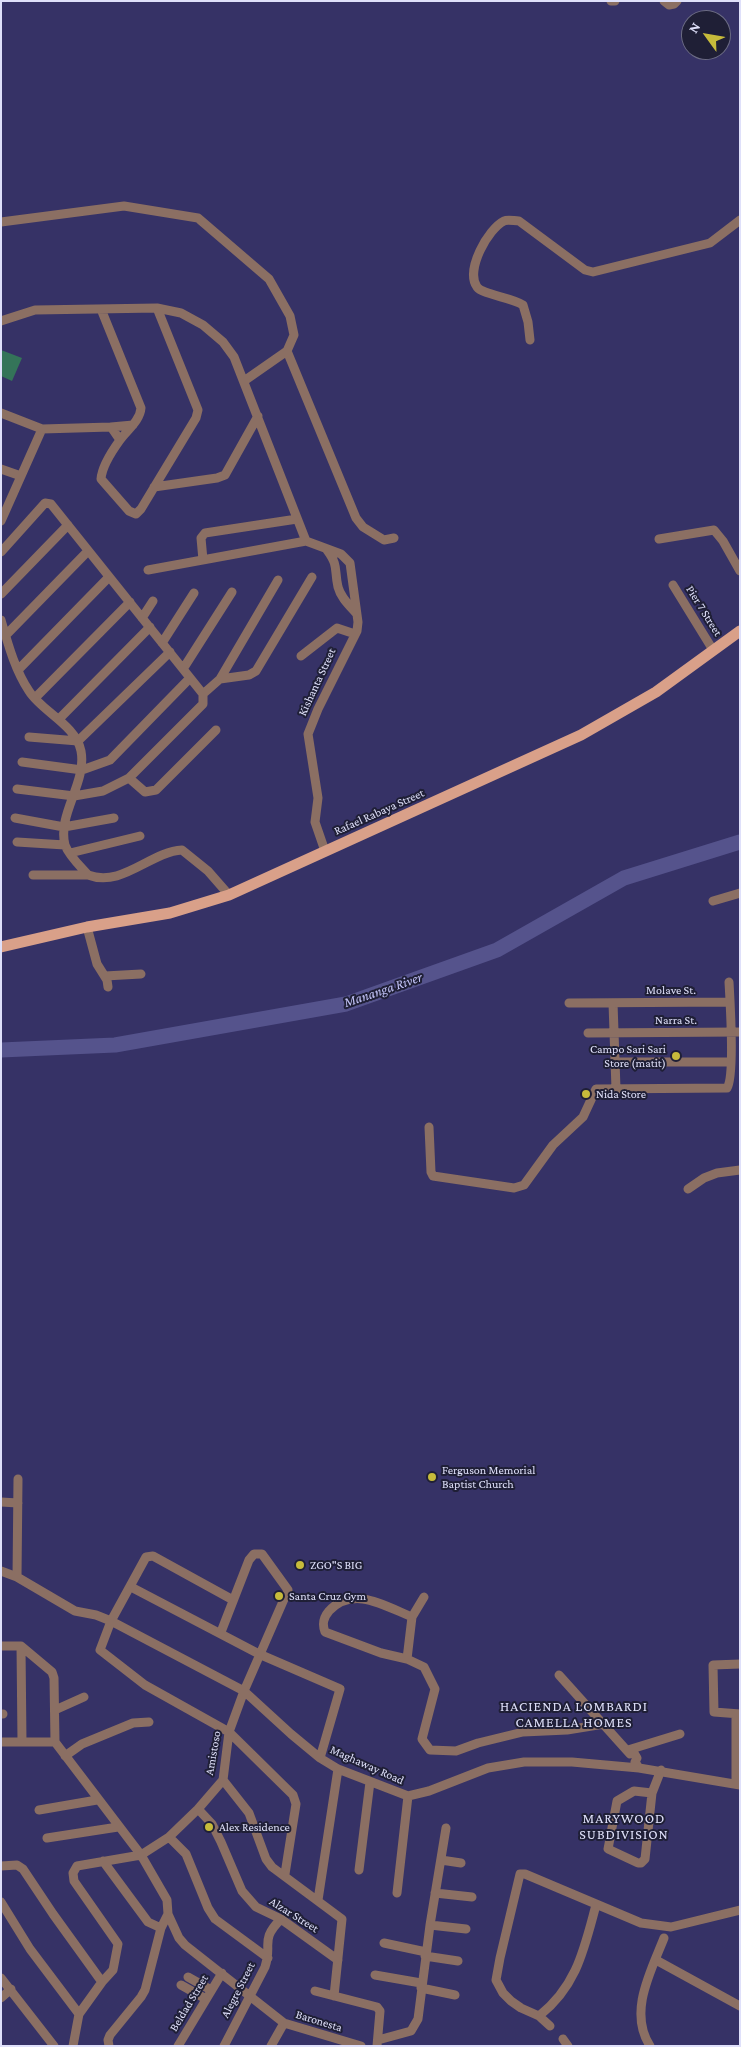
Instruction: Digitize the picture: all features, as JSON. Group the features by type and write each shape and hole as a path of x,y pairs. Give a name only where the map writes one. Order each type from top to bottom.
{"main road":[{"name":"Rafael Rabaya Street","path":"1,947 86,927 170,913 229,895 581,735 656,692 740,631"}],"street":[{"path":"610,1 615,1"},
{"path":"664,1 668,5 674,4 677,1"},
{"path":"1,222 124,206 198,218 268,279 290,316 294,335 287,351 244,381"},
{"path":"530,340 528,322 523,305 509,298 482,291 476,286 473,270 476,258 494,228 506,220 519,221 585,270 593,272 710,243 740,220"},
{"path":"101,309 141,408 137,419 120,440 101,471 101,478 103,483 129,511 136,514 141,509 196,418 198,410 157,308"},
{"path":"1,321 35,310 157,308 181,313 203,325 223,342 234,357 306,541"},
{"path":"287,351 356,518 363,527 384,540 394,538"},
{"path":"1,413 42,429 133,425"},
{"path":"154,487 229,476 258,416"},
{"path":"111,427 120,440"},
{"path":"1,521 42,429"},
{"path":"1,469 21,476"},
{"path":"1,552 45,503 51,504 203,694 203,704 129,778 103,791 74,796 17,789"},
{"path":"203,560 201,538 205,533 297,519"},
{"path":"1,594 68,525"},
{"path":"659,539 707,530 716,531 740,571"},
{"path":"148,570 306,541 326,550 336,564 338,585 344,600 356,613"},
{"name":"Kishanta Street","path":"326,550 341,554 350,562 358,622 355,634 318,709 308,734 318,798 315,822 326,851"},
{"path":"6,635 88,551"},
{"path":"18,670 109,576"},
{"path":"220,680 256,672 312,578"},
{"path":"203,694 220,680 278,580"},
{"path":"338,585 353,583"},
{"name":"Pier 7 Street","path":"673,585 714,650"},
{"path":"184,669 232,592"},
{"path":"162,643 194,593"},
{"path":"142,618 153,601"},
{"path":"36,698 130,602"},
{"path":"1,620 18,670 30,693 58,719 78,742 81,752 82,770 64,827 68,849 88,876"},
{"path":"58,719 150,627"},
{"path":"301,656 337,628 355,634"},
{"path":"78,742 170,652"},
{"path":"22,762 82,770 110,760 190,678"},
{"path":"129,778 145,792 156,790 216,730"},
{"path":"29,737 78,742"},
{"path":"15,818 64,827 114,818"},
{"path":"17,842 68,849 140,836"},
{"path":"33,875 106,878 128,872 174,850 182,850 208,871 229,895"},
{"path":"713,901 740,893"},
{"path":"86,927 97,964 105,976 108,987"},
{"path":"105,976 141,974"},
{"path":"429,1127 431,1172 433,1176 514,1188 524,1185 554,1145 583,1117 596,1089 727,1088 730,1084 731,1062 729,982"},
{"name":"Molave St.","path":"569,1003 730,1002"},
{"path":"613,1003 616,1090"},
{"name":"Narra St.","path":"588,1033 740,1032"},
{"path":"615,1062 731,1062"},
{"path":"688,1189 704,1178 717,1173 740,1170"},
{"path":"17,1578 18,1479"},
{"path":"1,1502 18,1503"},
{"name":"Amistoso","path":"141,1855 169,1837 198,1809 223,1780 229,1732 259,1654 288,1590 262,1554 254,1554 249,1560 233,1600"},
{"path":"221,1632 233,1600 153,1556 146,1557 111,1621 100,1647 102,1653 145,1685 229,1732 293,1795 296,1804 285,1874"},
{"name":"Maghaway Road","path":"1,1570 74,1611 96,1615 111,1621 244,1691 320,1758 338,1769 408,1796 429,1791 488,1768 524,1762 572,1762 633,1758 660,1770 738,1784"},
{"path":"130,1587 221,1632 259,1654 340,1689 320,1758"},
{"path":"412,1617 363,1597 347,1599 334,1605 326,1615 322,1626 324,1632 338,1639 407,1659 424,1667 435,1689 422,1739 430,1750 456,1751 478,1743 523,1732 567,1730 604,1724"},
{"path":"407,1659 412,1617 424,1597"},
{"path":"1,1646 21,1646 52,1672 54,1678 55,1710 55,1742 1,1742"},
{"path":"21,1646 22,1742"},
{"path":"738,1784 738,1714 714,1712 713,1665 740,1664"},
{"path":"559,1675 633,1758 680,1734"},
{"path":"55,1710 84,1697"},
{"path":"66,1756 82,1744 133,1724 149,1722"},
{"name":"Baronesta","path":"55,1742 97,1800 141,1855 167,1900 168,1914 179,1938 185,1945 222,1972 284,2023 337,2043 361,2046"},
{"path":"318,1900 338,1769"},
{"path":"652,1793 634,1791 617,1801 608,1849 638,1863 642,1863 645,1859 652,1793 660,1770"},
{"path":"223,1780 253,1820 266,1858 272,1867 285,1874 342,1919 334,1996"},
{"path":"359,1870 370,1782"},
{"path":"397,1893 408,1796"},
{"path":"39,1810 97,1800"},
{"name":"Alzar Street","path":"198,1809 212,1824 222,1842 242,1891 256,1907 281,1919 338,1960"},
{"path":"47,1838 118,1827"},
{"path":"315,1991 377,2007 380,2011 378,2043 411,2031 418,2019 421,1986 446,1828"},
{"path":"169,1837 186,1854 208,1908 215,1919 268,1958"},
{"path":"72,2046 79,2014 113,1970 118,1944 74,1881 73,1873 77,1866 141,1855"},
{"path":"440,1860 461,1863"},
{"path":"103,1861 148,1922 161,1928"},
{"path":"1,1866 17,1865 23,1869 102,1982"},
{"path":"550,2026 540,2016 520,2008 511,2001 503,1993 496,1980 520,1874 525,1874 641,1924 671,1927 740,1910"},
{"path":"435,1893 472,1897"},
{"path":"1,1902 30,1949 79,2014"},
{"path":"540,2016 553,2005 574,1976 583,1953 596,1905"},
{"path":"109,2046 110,2035 141,1997 161,1928 168,1914"},
{"name":"Alegre Street","path":"224,2046 268,1958 267,1938 271,1929 281,1919"},
{"path":"430,1925 466,1929"},
{"path":"650,2046 640,2021 642,1997 664,1938"},
{"path":"384,1943 458,1962"},
{"path":"656,1960 740,2006"},
{"name":"Beldad Street","path":"178,2046 222,1972"},
{"path":"375,1975 455,1994"},
{"path":"188,1977 211,1990"},
{"path":"1,1978 11,1988 54,2046"},
{"path":"182,1985 206,1999"},
{"path":"1,1998 11,1988"},
{"path":"271,2046 284,2023"}],"green space":[{"path":"1,350 22,358 12,381 1,376"}],"waterway":[{"name":"Mananga River","path":"1,1050 115,1045 346,1004 497,950 624,878 740,842"}],"place":[{"name":"Campo Sari Sari Store (matit)","path":"676,1056"},
{"name":"Nida Store","path":"586,1094"},
{"name":"Ferguson Memorial Baptist Church","path":"432,1477"},
{"name":"ZGO\"S BIG","path":"300,1565"},
{"name":"Santa Cruz Gym","path":"279,1596"},
{"name":"Alex Residence","path":"209,1827"}],"district":[{"name":"HACIENDA LOMBARDI CAMELLA HOMES","path":"574,1715"},
{"name":"MARYWOOD SUBDIVISION","path":"624,1828"}]}
